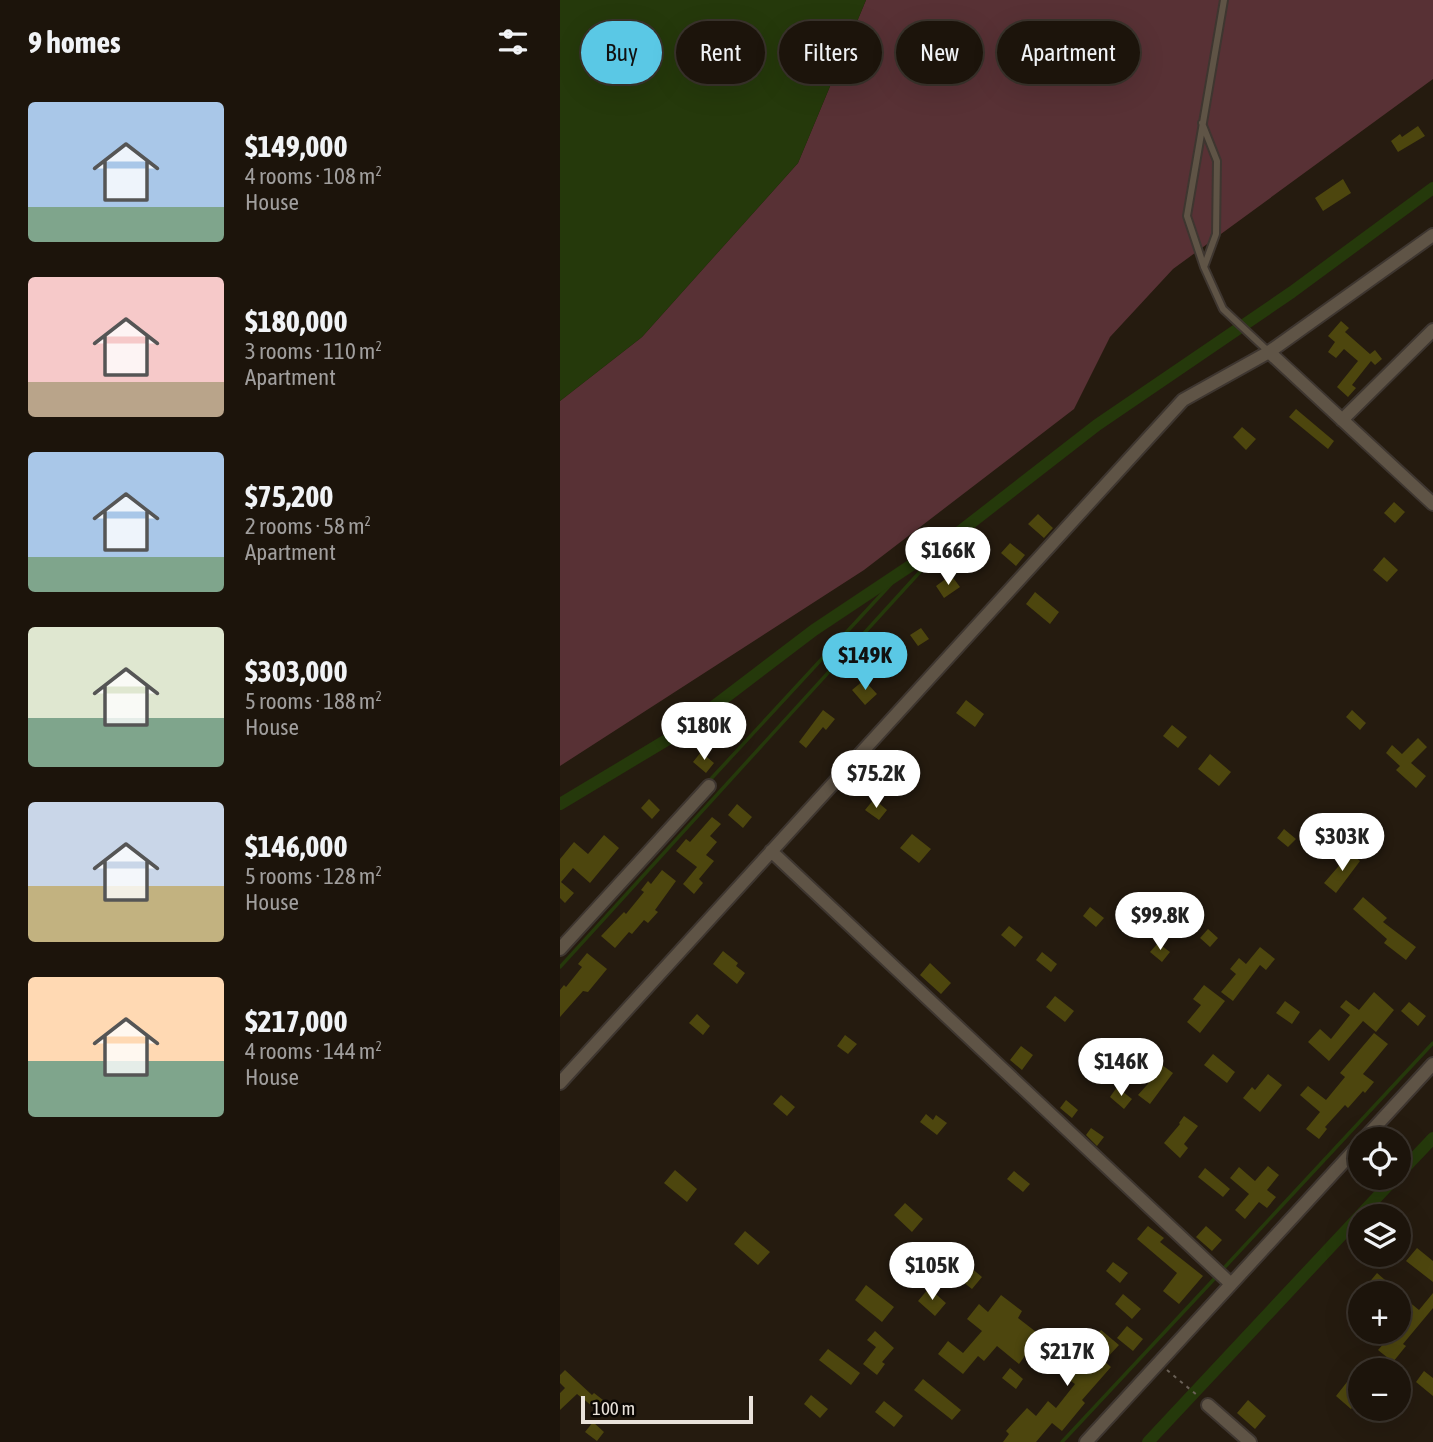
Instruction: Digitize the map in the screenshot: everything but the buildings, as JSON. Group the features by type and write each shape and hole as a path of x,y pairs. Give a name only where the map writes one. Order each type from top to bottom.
{"street":[{"path":"560,1083 1183,401 1433,235"},
{"path":"1342,419 1433,330"},
{"path":"1264,348 1433,504"},
{"path":"560,948 709,786"},
{"path":"771,851 1231,1284"},
{"path":"1375,1127 1433,1064"},
{"path":"1086,1442 1348,1157"},
{"path":"1205,1402 1250,1442"}],"lane":[{"path":"1224,0 1187,216 1204,267 1223,309 1264,348"},
{"path":"1202,122 1217,161 1216,234 1204,267"}],"path":[{"path":"1158,1363 1205,1402"}],"shaded area":[{"path":"560,0 866,0 857,21 779,21 779,84 831,84 798,163 642,337 560,401"},
{"path":"866,0 1433,0 1433,79 1173,269 1110,337 1074,409 864,570 560,766 560,401 642,337 798,163 831,84 882,84 882,21 857,21"}],"waterway":[{"path":"560,804 680,732 814,630 949,540 1097,425 1292,292 1433,188"},
{"path":"560,967 949,540"},
{"path":"709,781 903,571"},
{"path":"1223,1269 1433,1043"},
{"path":"1411,1161 1433,1138"},
{"path":"1148,1442 1384,1190"},
{"path":"1062,1442 1216,1277"}]}
